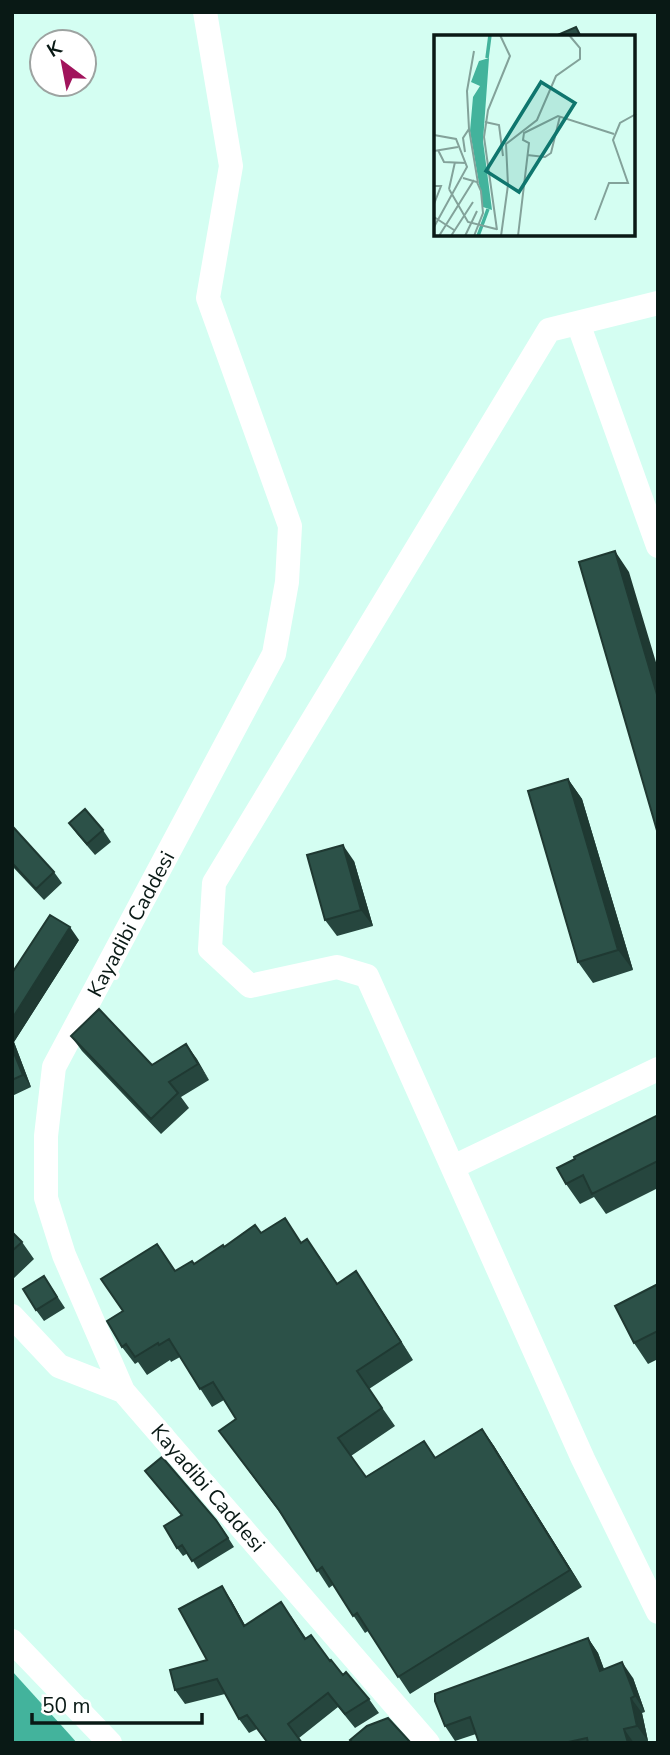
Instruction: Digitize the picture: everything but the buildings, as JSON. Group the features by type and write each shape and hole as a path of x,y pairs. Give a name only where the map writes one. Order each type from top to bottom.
{"street":[{"name":"Kayadibi Caddesi","path":"205,12 231,166 208,298 290,526 287,582 274,653 54,1067 46,1136 46,1198 64,1255 123,1391 428,1743"},
{"path":"658,303 549,330 214,883 210,949 250,986 337,967 367,976 583,1459 658,1612"},
{"path":"578,323 658,546"},
{"path":"453,1167 658,1069"},
{"path":"12,1316 59,1366 123,1391"},
{"path":"12,1641 110,1743"}],"shaded area":[{"path":"12,1671 70,1735 77,1743 12,1743"}]}
